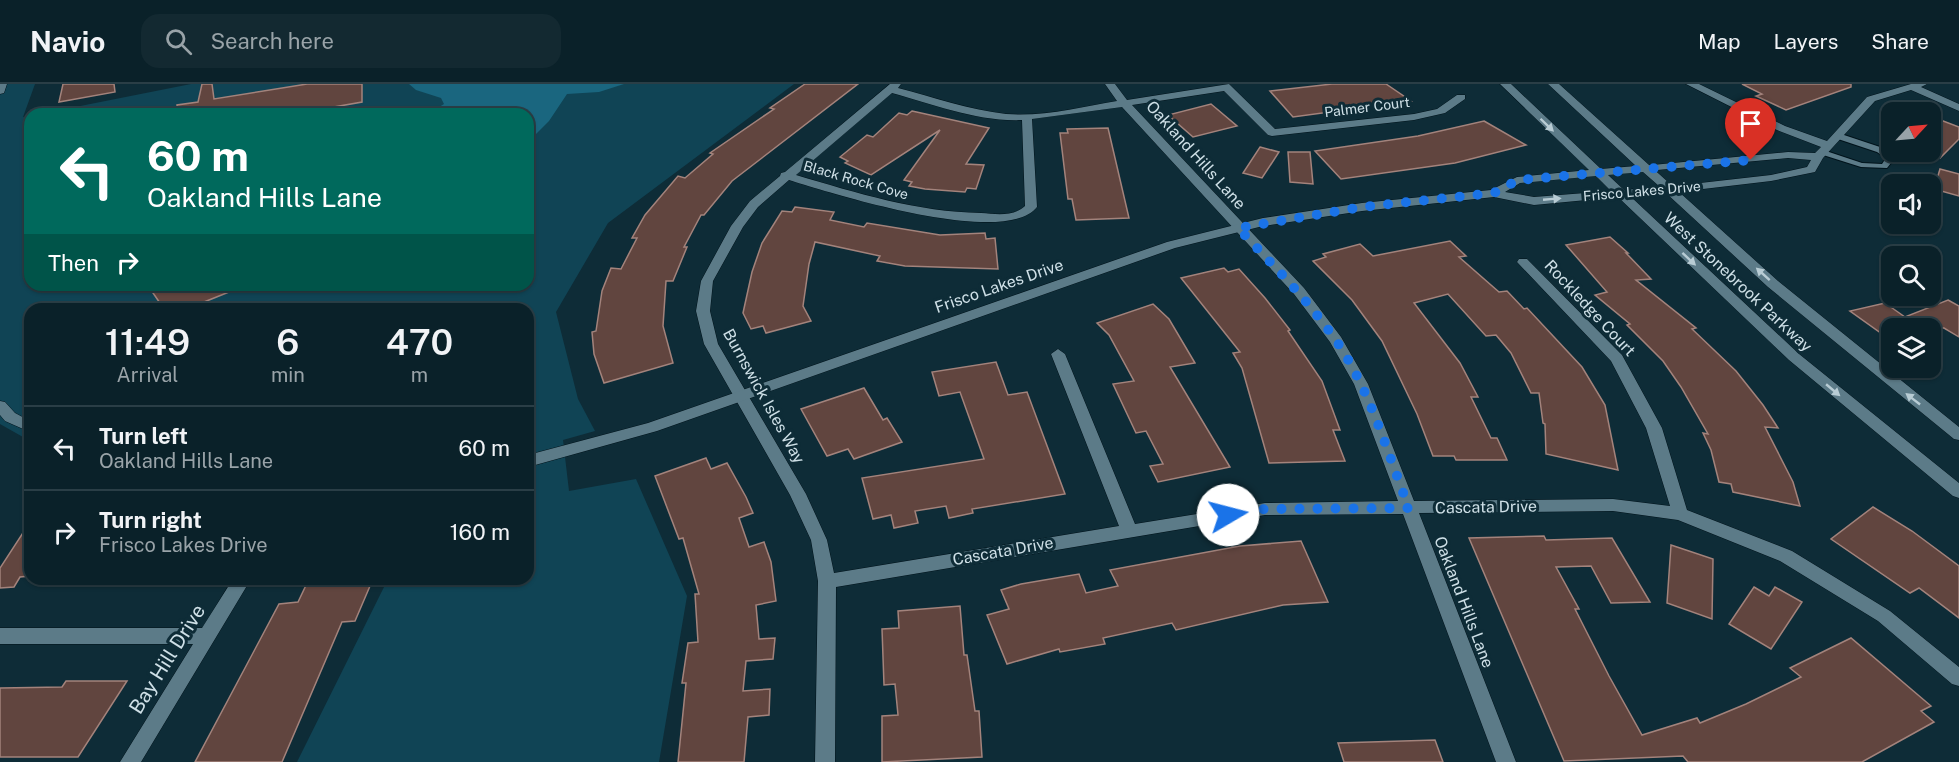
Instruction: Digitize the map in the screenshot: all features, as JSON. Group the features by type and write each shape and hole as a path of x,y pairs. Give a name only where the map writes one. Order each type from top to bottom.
{"street":[{"path":"0,91 2,84"},
{"name":"Oakland Hills Lane","path":"1110,84 1124,103 1238,228 1299,291 1336,340 1361,384 1506,762"},
{"name":"West Stonebrook Parkway","path":"1505,84 1794,357 1959,492"},
{"name":"West Stonebrook Parkway","path":"1553,84 1773,284 1959,435"},
{"path":"1691,84 1824,151"},
{"path":"893,86 977,112 1008,117 1124,103 1224,86"},
{"name":"Burnswick Isles Way","path":"825,762 827,581 819,540 798,494 711,344 703,311 707,281 737,226 754,204 785,175 893,86"},
{"name":"Palmer Court","path":"1224,86 1272,133 1414,117 1441,111 1461,97"},
{"path":"1917,86 1959,108"},
{"name":"Frisco Lakes Drive","path":"534,459 651,427 1171,245 1238,228 1362,207 1494,193 1534,201 1772,178 1812,170 1824,151 1871,99 1917,86"},
{"name":"Black Rock Cove","path":"785,175 901,210 956,218 1016,217 1026,213 1031,207 1032,198 1027,116"},
{"name":"Frisco Lakes Drive","path":"1494,193 1518,180 1824,151"},
{"name":"Rockledge Court","path":"1523,262 1617,358 1654,428 1680,514"},
{"path":"1058,354 1129,530"},
{"path":"0,406 10,417 24,424"},
{"name":"Cascata Drive","path":"827,581 1265,509 1613,506 1680,514 1786,556 1884,616 1959,678"},
{"name":"Bay Hill Drive","path":"130,762 239,585"},
{"path":"0,636 207,636"}],"lane":[{"path":"1824,151 1871,167 1884,166 1891,158 1880,150 1838,136"}],"shaded area":[{"path":"0,84 35,84 26,108 24,108 23,117 24,291 534,291 534,108 70,108 191,84 794,84 608,223 556,312 578,399 595,431 563,440 569,491 636,479 687,596 659,762 297,762 385,585 534,585 534,303 24,303 24,438 0,424"},
{"path":"409,84 624,84 599,92 567,94 549,121 534,136 534,108 438,108 444,104 441,98 416,90"}],"building":[{"path":"63,84 114,84 115,92 59,102"},
{"path":"202,84 212,84 214,99 307,84 362,84 362,102 328,108 177,108 177,105 198,102"},
{"path":"805,84 858,84 732,181 704,215 701,215 684,247 687,247 673,281 666,281 663,326 673,363 604,383 594,354 592,332 596,331 602,291 611,268 621,269 637,238 632,238 645,215 678,176 685,178 713,154 710,153 774,109 770,108"},
{"path":"1332,84 1386,84 1411,101 1293,117 1270,91"},
{"path":"1742,84 1851,84 1851,87 1786,110 1756,96 1762,94"},
{"path":"1211,104 1237,126 1193,137 1168,115"},
{"path":"912,111 989,128 966,164 984,165 976,189 967,188 965,192 925,189 909,186 912,182 904,180 940,130 871,175 845,163 848,161 840,157 867,135 873,137 899,113 907,115"},
{"path":"1941,120 1959,127 1959,139 1941,157"},
{"path":"1484,121 1526,145 1455,163 1341,179 1315,151 1418,136"},
{"path":"1108,128 1129,218 1076,220 1072,199 1068,199 1060,133 1068,133 1067,129"},
{"path":"1260,147 1279,152 1262,178 1243,173"},
{"path":"1288,152 1310,152 1313,184 1290,182"},
{"path":"1940,169 1959,174 1959,196 1941,191 1941,174 1938,174"},
{"path":"795,207 834,212 830,220 864,227 867,223 940,235 985,233 986,239 995,238 998,269 905,266 877,261 880,256 815,242 809,264 803,306 811,321 766,333 763,326 751,329 743,313 752,272 762,243 782,211 792,212"},
{"path":"1610,237 1651,279 1636,280 1696,328 1692,329 1736,371 1763,405 1778,428 1765,427 1793,482 1800,506 1733,492 1731,484 1719,482 1711,450 1703,433 1708,434 1681,387 1663,361 1627,325 1630,324 1595,295 1607,292 1566,245"},
{"path":"1450,241 1466,256 1459,257 1499,292 1507,291 1524,309 1527,308 1582,367 1605,405 1618,470 1546,454 1545,424 1539,393 1531,393 1511,353 1496,335 1486,336 1448,294 1414,303 1460,363 1478,397 1471,397 1491,438 1497,438 1507,460 1456,460 1454,456 1433,456 1417,414 1382,341 1352,300 1313,261 1326,257 1323,254 1360,244 1373,256"},
{"path":"1224,268 1228,272 1239,269 1265,298 1290,330 1288,331 1322,381 1340,430 1333,430 1345,461 1269,463 1242,368 1233,353 1240,352 1181,278"},
{"path":"152,291 232,291 202,303 160,303"},
{"path":"1948,300 1959,306 1959,337 1941,328 1941,318 1881,318 1881,333 1850,311 1881,304 1881,306 1889,306 1905,317 1933,306 1941,306 1941,303"},
{"path":"1153,304 1169,319 1195,363 1170,367 1230,467 1158,482 1150,466 1163,464 1146,431 1136,433 1113,384 1134,381 1109,335 1097,323"},
{"path":"996,362 1008,395 1027,392 1065,494 972,509 973,513 949,518 946,506 915,511 918,523 894,528 891,515 873,519 862,478 984,459 960,392 939,396 932,372"},
{"path":"864,388 883,420 887,418 902,442 854,459 848,449 827,456 801,409"},
{"path":"706,458 711,469 727,463 746,497 753,513 739,518 749,547 764,542 771,562 776,601 756,605 759,639 775,638 773,659 746,661 743,691 770,689 769,715 748,717 744,762 678,762 686,683 682,683 688,643 698,642 695,594 699,594 683,538 679,539 655,476"},
{"path":"1873,507 1912,531 1959,566 1959,618 1919,588 1910,593 1831,539"},
{"path":"24,531 24,577 20,577 14,587 0,588 0,568"},
{"path":"1544,536 1546,540 1612,538 1650,602 1611,603 1591,566 1556,567 1579,609 1575,609 1609,676 1642,735 1697,718 1700,723 1746,704 1801,677 1790,668 1851,638 1931,706 1921,711 1934,722 1862,762 1688,762 1683,756 1564,761 1469,538"},
{"path":"1301,541 1328,602 1283,605 1176,630 1172,623 1103,638 1105,644 1060,652 1059,649 1007,664 987,615 1009,609 1001,590 1021,584 1079,574 1086,593 1118,586 1110,570 1240,546"},
{"path":"1671,545 1713,559 1712,619 1667,603"},
{"path":"306,585 370,585 355,621 342,622 282,762 195,762 279,604 298,602"},
{"path":"1754,587 1769,596 1775,587 1802,602 1771,649 1729,624"},
{"path":"960,606 964,655 967,655 975,711 979,711 982,757 882,762 882,716 898,715 895,684 884,685 882,629 899,628 898,611"},
{"path":"66,681 127,681 78,757 0,757 0,688 62,687"},
{"path":"1435,740 1443,762 1344,762 1338,743"}],"route":[{"path":"1228,515 1265,509 1409,508 1361,384 1336,340 1299,291 1238,228 1362,207 1494,193 1518,180 1751,160"}]}
